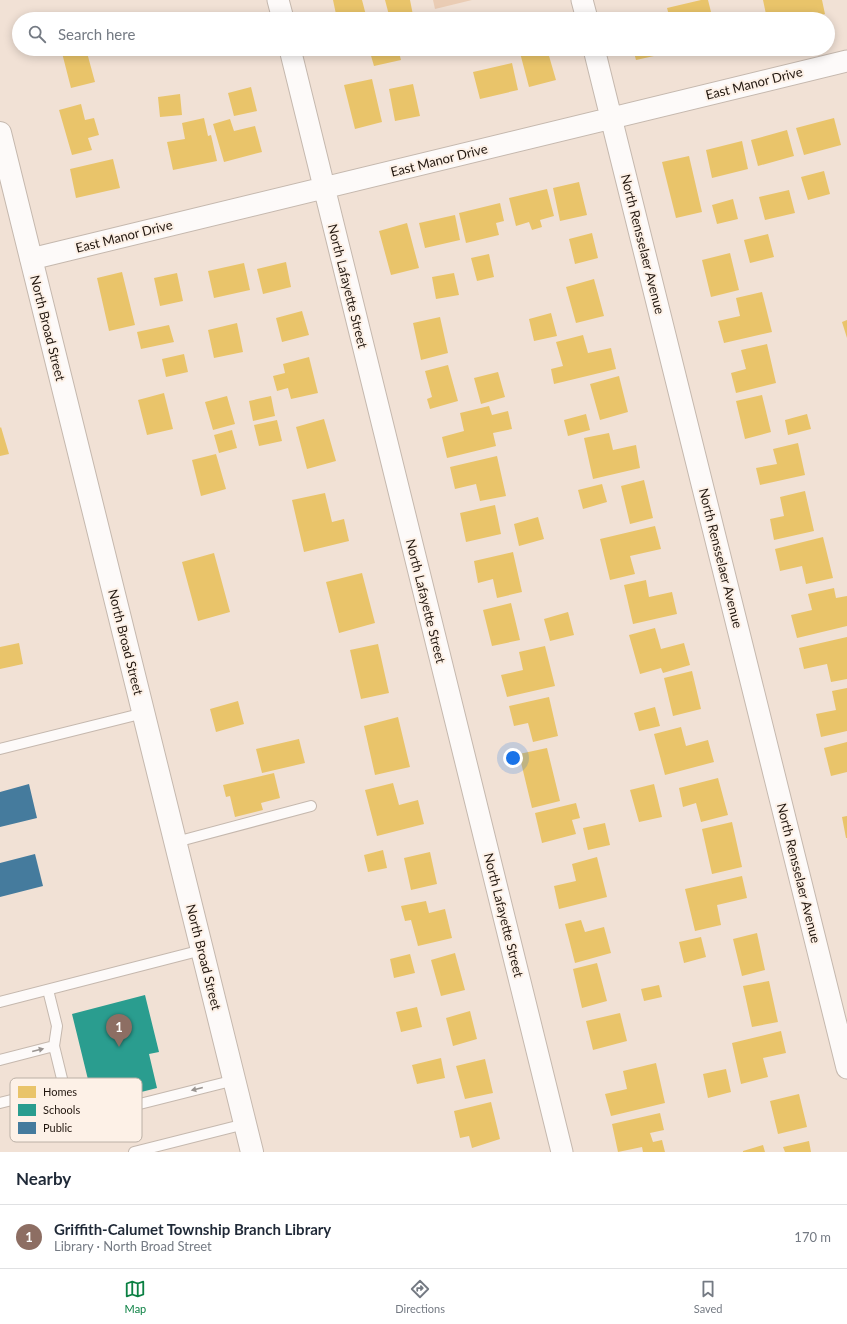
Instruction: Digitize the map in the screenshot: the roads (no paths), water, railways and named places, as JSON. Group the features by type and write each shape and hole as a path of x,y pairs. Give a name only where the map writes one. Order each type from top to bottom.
{"street":[{"path":"278,0 281,12"},
{"path":"582,0 585,12"},
{"name":"North Lafayette Street","path":"292,56 562,1152"},
{"name":"North Rensselaer Avenue","path":"596,56 847,1068"},
{"name":"East Manor Drive","path":"31,259 847,61"},
{"name":"North Broad Street","path":"0,133 252,1152"}],"lane":[{"path":"0,749 144,713"},
{"path":"176,842 311,806"},
{"path":"0,1002 202,950"},
{"path":"48,990 57,1026 54,1046 62,1078"},
{"path":"0,1060 54,1046"},
{"path":"142,1103 235,1080"},
{"path":"0,1103 10,1100"},
{"path":"134,1152 165,1148 245,1124"}],"place":[{"name":"Griffith-Calumet Township Branch Library","path":"119,1047"}]}
